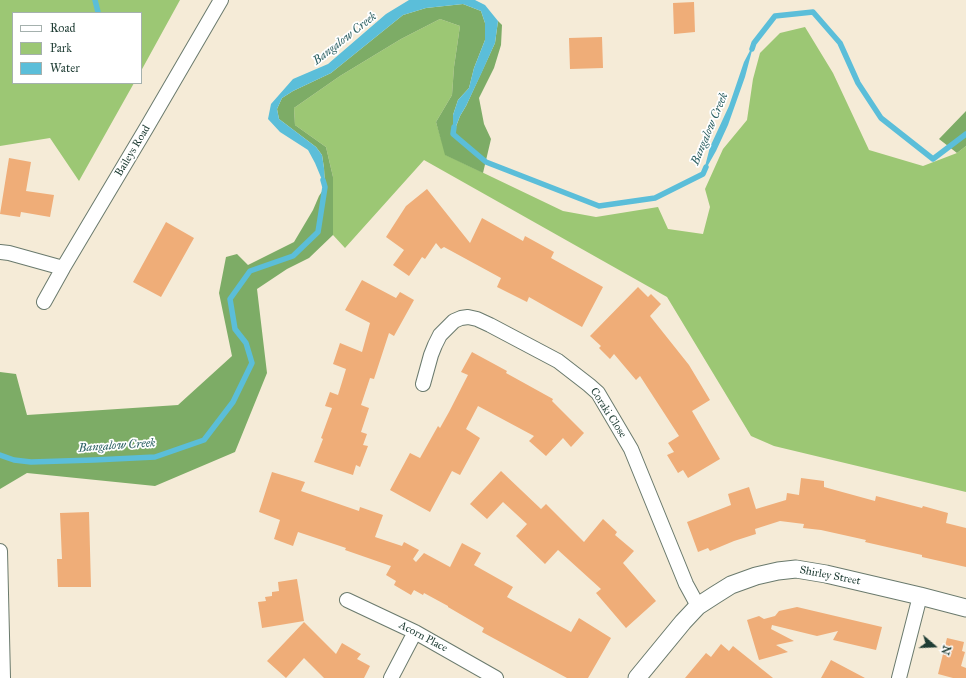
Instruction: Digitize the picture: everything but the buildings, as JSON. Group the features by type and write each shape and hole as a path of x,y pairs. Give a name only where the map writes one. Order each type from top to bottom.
{"street":[{"name":"Baileys Road","path":"44,302 221,0"},
{"path":"0,252 9,253 63,268"},
{"name":"Coraki Close","path":"423,384 431,355 440,335 454,321 468,317 490,325 558,361 589,385 598,393 631,449 686,584 698,606"},
{"path":"0,551 3,678"},
{"name":"Shirley Street","path":"637,678 682,622 698,606 715,594 732,585 756,576 778,571 796,569 826,574 966,608"},
{"path":"899,678 920,596"},
{"name":"Acorn Place","path":"347,600 416,632 496,678"},
{"path":"391,678 416,632"}],"green space":[{"path":"0,0 180,0 142,69 142,12 12,12 12,84 133,84 79,181 50,138 0,146"},
{"path":"463,4 481,11 485,23 485,40 474,68 469,88 458,100 453,115 454,132 460,116 495,43 498,21 502,25 501,45 494,68 479,98 484,124 491,139 483,173 445,155 436,122 452,95 454,67 460,26 440,19 401,39 340,76 294,108 295,125 326,147 333,177 333,235 309,258 287,269 257,289 267,373 235,452 155,486 27,473 0,489 0,372 16,374 27,415 178,405 232,356 219,293 226,257 237,254 248,265 294,242 325,187 322,155 316,147 279,119 277,109 282,98 293,91 331,73 403,15 426,8"},
{"path":"440,19 460,26 454,67 452,95 436,122 446,155 563,211 596,217 658,207 668,229 703,234 710,207 705,189 723,149 747,120 753,79 760,53 780,33 805,27 833,73 869,150 923,166 957,153 966,146 966,492 774,446 751,436 667,297 424,160 345,248 333,235 333,177 326,147 295,125 294,108 340,76 401,39"},
{"path":"966,111 966,146 957,153 939,139"}],"water":[{"path":"409,0 475,0 485,5 498,21 495,43 482,72 460,116 453,134 453,115 458,100 469,88 474,68 485,40 485,23 481,11 463,4 426,8 403,15 331,73 293,91 282,98 277,109 279,119 316,147 322,155 325,187 308,150 280,132 268,119 271,104 293,79 328,64 386,14"},
{"path":"754,43 745,77 728,125 703,174 710,147 729,106 744,62"}],"waterway":[{"path":"95,0 98,12"},
{"name":"Bangalow Creek","path":"752,49 754,43 775,16 813,12 840,43 858,83 881,118 933,159 966,134"},
{"name":"Bangalow Creek","path":"454,127 453,134 486,162 599,206 655,198 703,174 706,167"},
{"name":"Bangalow Creek","path":"0,455 14,460 31,462 155,457 204,440 233,402 252,363 246,343 235,329 230,299 250,271 293,256 318,232 325,187 323,180"}]}
